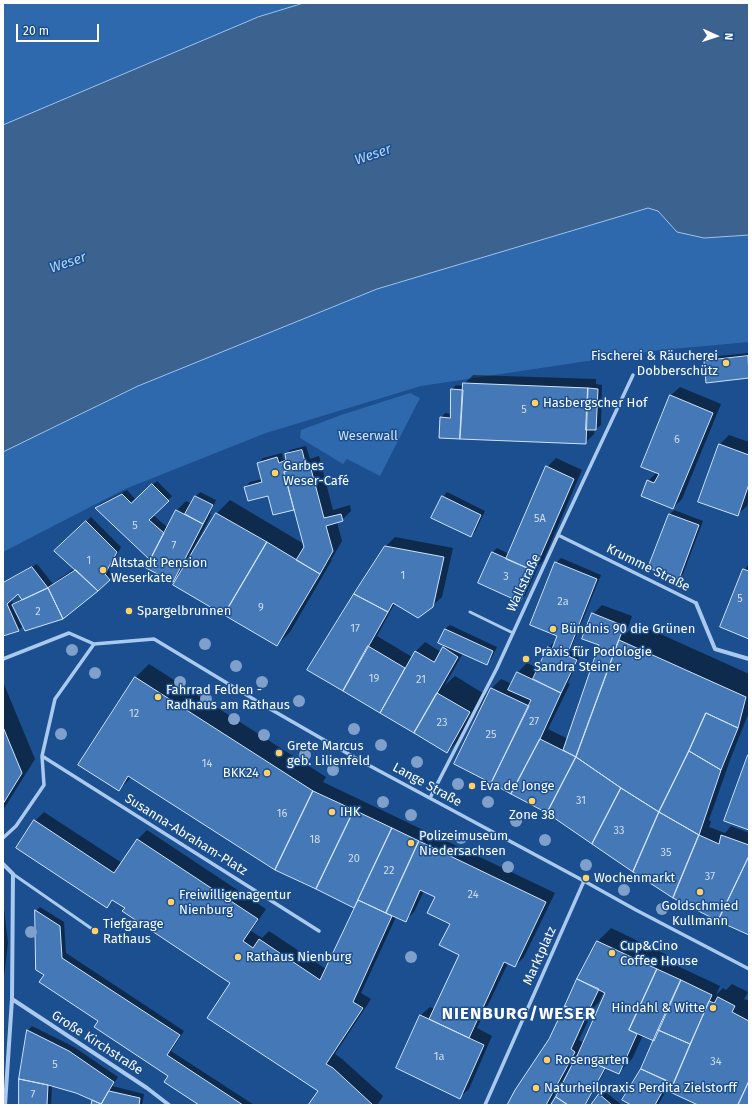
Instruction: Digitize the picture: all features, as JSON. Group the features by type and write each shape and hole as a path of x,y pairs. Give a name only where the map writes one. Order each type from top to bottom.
{"street":[{"name":"Wallstraße","path":"430,798 497,668 633,375"},
{"name":"Krumme Straße","path":"558,535 696,603 715,649 749,659"},
{"path":"3,659 69,633 94,644 55,699 42,756 44,785 16,826 3,838"},
{"name":"Lange Straße","path":"94,644 154,639 265,706 430,798 636,910 749,969"},
{"name":"Susanna-Abraham-Platz","path":"42,756 319,931"},
{"path":"3,864 12,874 12,999 5,1105"},
{"name":"Marktplatz","path":"485,1105 584,881"},
{"name":"Große Kirchstraße","path":"12,999 147,1088 169,1105"}],"lane":[{"path":"470,612 513,633"},
{"path":"12,874 95,931"}],"green space":[{"path":"3,3 304,3 258,17 3,125"},
{"path":"648,208 658,211 677,232 704,238 749,235 749,342 661,350 421,386 266,433 125,489 3,552 3,452 138,386 377,289"},
{"name":"Weserwall","path":"410,393 420,398 380,476 347,459 343,464 300,438 301,430 341,415"}],"water":[{"name":"Weser","path":"304,3 749,3 749,235 704,238 677,232 658,211 648,208 377,289 138,386 3,452 3,125 258,17"}],"building":[{"path":"748,356 749,378 706,383 704,361"},
{"path":"463,383 588,388 586,444 460,439"},
{"path":"588,388 598,389 596,430 586,430"},
{"path":"451,389 463,390 460,439 439,438 440,417 450,418"},
{"path":"670,395 713,413 673,509 641,496 647,480 654,483 659,474 641,467"},
{"path":"719,444 749,455 749,484 738,516 698,502"},
{"path":"302,450 306,466 284,472 294,510 273,515 268,496 248,501 244,487 262,482 257,463 277,457 279,463 286,460 285,454"},
{"path":"310,465 324,518 341,514 343,521 326,526 333,551 320,574 296,560 304,547 284,472"},
{"path":"546,466 574,479 534,571 506,559"},
{"path":"152,484 169,501 149,520 164,533 150,560 95,508 122,494 131,503"},
{"path":"195,496 213,505 203,524 185,514"},
{"path":"442,496 481,515 471,537 431,518"},
{"path":"176,510 203,524 173,582 146,568"},
{"path":"216,513 267,542 224,615 173,585"},
{"path":"669,514 699,525 679,579 648,568"},
{"path":"86,521 117,552 105,574 110,580 98,591 54,551"},
{"path":"267,542 320,574 277,646 224,615"},
{"path":"385,546 444,557 433,607 418,618 393,603 388,612 354,594"},
{"path":"492,552 534,571 520,602 478,583"},
{"path":"555,562 597,579 567,655 552,649 557,636 530,625"},
{"path":"32,567 48,588 22,600 18,594 7,604 19,631 3,636 3,583"},
{"path":"743,569 749,571 749,639 720,627"},
{"path":"76,570 98,591 63,619 48,588"},
{"path":"48,588 63,619 25,631 12,605"},
{"path":"354,594 388,612 343,691 307,670"},
{"path":"592,613 624,626 576,757 563,750 599,645 582,639"},
{"path":"445,629 493,651 487,665 438,643"},
{"path":"619,640 746,697 738,728 706,713 659,812 576,757"},
{"path":"368,646 405,668 380,713 343,691"},
{"path":"443,647 458,657 414,733 380,713 415,651 434,662"},
{"path":"548,647 577,660 561,693 533,679"},
{"path":"517,672 561,693 540,739 511,794 491,783 531,700 508,690"},
{"path":"135,677 313,791 275,870 128,776 119,791 78,765"},
{"path":"491,688 529,706 491,783 454,764"},
{"path":"437,693 470,712 447,753 414,733"},
{"path":"706,713 738,728 721,770 689,751"},
{"path":"3,727 22,773 3,804"},
{"path":"540,739 576,757 547,813 511,794"},
{"path":"689,751 721,770 699,835 659,812"},
{"path":"749,755 749,830 724,821"},
{"path":"576,757 621,788 592,844 547,813"},
{"path":"621,788 659,812 633,872 592,844"},
{"path":"313,791 354,810 316,889 275,870"},
{"path":"354,810 392,828 354,908 316,889"},
{"path":"659,812 699,835 673,898 633,872"},
{"name":"Rathaus Nienburg","path":"34,820 114,873 137,839 258,919 243,941 253,948 259,939 320,980 358,900 392,916 353,1002 363,1008 326,1064 333,1068 373,1105 308,1105 318,1091 207,1018 230,983 122,911 125,908 112,900 107,908 16,848"},
{"path":"392,828 419,841 386,913 358,900"},
{"path":"699,835 719,844 721,835 749,845 749,856 718,921 673,898"},
{"path":"419,841 546,902 515,967 504,962 469,1038 429,1019 459,955 439,945 450,924 427,913 435,897 420,890 406,922 386,913"},
{"path":"749,856 749,935 718,921"},
{"path":"35,910 60,926 62,958 180,1035 167,1055 243,1105 199,1105 164,1082 168,1076 94,1027 98,1021 39,982 44,975 36,970"},
{"path":"597,941 657,969 629,1030 637,1034 619,1074 577,1056 605,993 577,979"},
{"path":"657,969 681,980 654,1041 629,1030"},
{"path":"577,979 599,989 586,1016 565,1006"},
{"path":"681,980 712,995 690,1044 658,1030"},
{"path":"718,997 735,1006 732,1012 749,1021 749,1081 738,1105 698,1105 670,1092 709,1001 714,1003"},
{"path":"565,1006 586,1016 571,1049 575,1052 546,1105 507,1105 515,1090 549,1039"},
{"path":"420,1015 484,1045 460,1099 396,1068"},
{"path":"27,1030 69,1051 114,1082 101,1104 76,1093 19,1079"},
{"path":"658,1030 690,1044 673,1084 641,1069"},
{"path":"577,1056 605,1068 585,1105 568,1105 556,1097"},
{"path":"641,1069 668,1081 655,1105 631,1105 622,1100"},
{"path":"19,1079 48,1085 47,1105 19,1105"},
{"path":"749,1081 749,1105 738,1105"},
{"path":"109,1091 140,1098 139,1105 91,1105 92,1100 101,1104"},
{"path":"599,1094 612,1105 591,1105"},
{"path":"556,1097 568,1105 551,1105"}],"place":[{"name":"Fischerei & Räucherei Dobberschütz","path":"726,363"},
{"name":"Hasbergscher Hof","path":"535,403"},
{"name":"Garbes Weser-Café","path":"275,473"},
{"name":"Altstadt Pension Weserkate","path":"103,570"},
{"name":"Spargelbrunnen","path":"129,611"},
{"name":"Bündnis 90 die Grünen","path":"553,629"},
{"name":"Praxis für Podologie Sandra Steiner","path":"526,659"},
{"name":"Fahrrad Felden - Radhaus am Rathaus","path":"158,697"},
{"name":"Grete Marcus geb. Lilienfeld","path":"279,753"},
{"name":"BKK24","path":"267,773"},
{"name":"Eva de Jonge","path":"472,786"},
{"name":"Zone 38","path":"532,801"},
{"name":"IHK","path":"332,812"},
{"name":"Polizeimuseum Niedersachsen","path":"411,843"},
{"name":"Wochenmarkt","path":"586,878"},
{"name":"Goldschmied Kullmann","path":"700,892"},
{"name":"Freiwilligenagentur Nienburg","path":"171,902"},
{"name":"Tiefgarage Rathaus","path":"95,931"},
{"name":"Cup&Cino Coffee House","path":"612,953"},
{"name":"Rathaus Nienburg","path":"238,957"},
{"name":"Hindahl & Witte","path":"713,1008"},
{"name":"Rosengarten","path":"547,1060"},
{"name":"Naturheilpraxis Perdita Zielstorff","path":"536,1088"}],"district":[{"name":"NIENBURG/WESER","path":"519,1014"}]}
